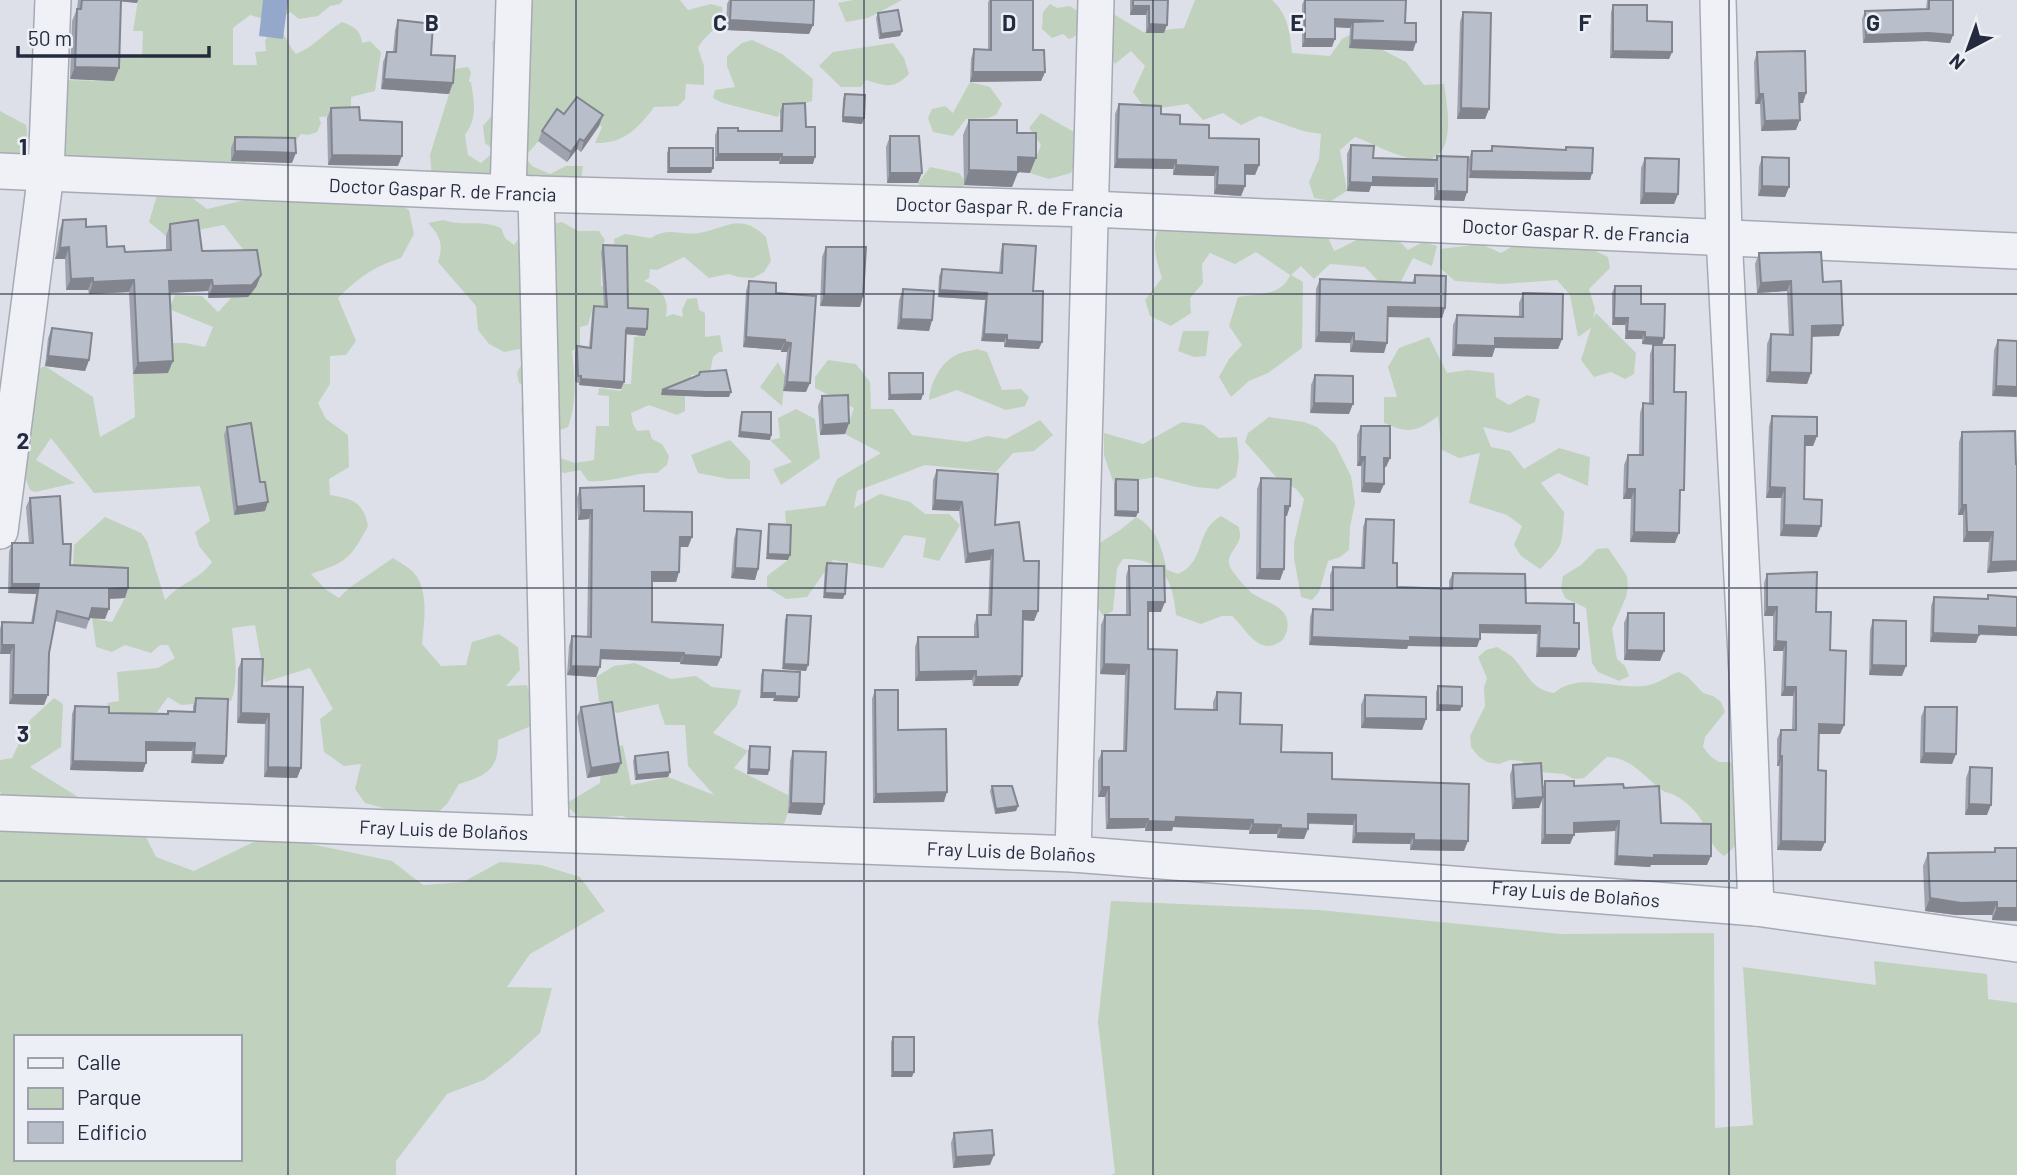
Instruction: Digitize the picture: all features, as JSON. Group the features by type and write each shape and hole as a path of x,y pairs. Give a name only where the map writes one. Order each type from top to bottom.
{"street":[{"path":"0,531 46,173 53,0"},
{"path":"514,0 551,834"},
{"path":"1073,854 1096,0"},
{"path":"1718,0 1724,236 1747,673 1756,908"},
{"name":"Doctor Gaspar R. de Francia","path":"0,171 522,193 1091,209 2017,251"},
{"name":"Fray Luis de Bolaños","path":"0,813 1073,854 1756,908 2017,944"}],"green space":[{"path":"138,0 343,0 318,16 299,19 290,12 273,22 250,15 233,28 233,65 257,65 255,52 266,51 265,41 271,30 280,30 296,54 342,22 356,29 362,43 370,41 381,52 375,91 351,97 351,115 319,117 321,123 317,132 301,134 291,148 247,159 235,178 45,155 60,80 114,81 116,56 142,58 143,31 133,31"},
{"path":"523,0 680,0 688,10 711,4 722,7 721,20 698,48 704,66 704,85 686,84 685,99 678,106 654,107 629,134 605,143 595,143 602,127 576,105 571,108 525,157 532,166 550,174 566,166 583,166 580,188 433,191 430,155 454,69 468,67 471,72 469,82 474,110 472,122 465,135 468,155 481,163 495,151 485,143 483,126 505,100 495,73 492,42 511,24"},
{"path":"853,0 902,0 868,18 846,22 838,3"},
{"path":"1195,0 1272,0 1285,18 1292,53 1330,56 1342,39 1363,28 1381,49 1406,62 1424,85 1444,84 1448,122 1444,147 1438,155 1428,160 1413,159 1355,137 1340,150 1347,191 1331,201 1314,198 1309,182 1319,159 1321,134 1303,131 1260,116 1241,125 1223,113 1203,120 1188,104 1146,110 1133,92 1145,66 1131,51 1115,64 1083,15 1079,33 1069,39 1063,34 1052,38 1042,29 1043,12 1050,4 1057,8 1070,6 1082,14 1107,10 1143,32 1184,28"},
{"path":"752,40 782,54 813,79 812,101 780,111 778,117 713,98 715,90 735,87 727,66 727,56 742,43"},
{"path":"893,43 904,58 909,74 894,85 866,80 861,87 841,87 819,66 833,52"},
{"path":"970,82 990,87 1002,104 996,115 966,119 953,136 933,132 928,118 932,109 945,106 953,113"},
{"path":"0,111 26,125 21,167 0,169"},
{"path":"1041,113 1079,135 1077,157 1071,173 1049,179 1030,173 1041,145 1029,128"},
{"path":"930,167 959,173 965,181 961,199 928,201 918,183"},
{"path":"272,185 372,189 409,210 414,234 401,258 366,274 338,298 356,341 346,355 330,356 330,384 318,403 326,419 348,435 349,467 329,479 330,495 356,503 368,526 346,558 311,574 325,589 339,598 393,558 408,567 418,578 424,596 422,644 441,666 466,665 472,642 499,634 518,647 520,670 506,686 527,685 532,700 531,726 498,740 496,758 489,770 459,784 447,804 433,817 398,812 365,803 355,789 361,764 344,766 324,752 320,719 333,709 310,668 265,682 255,625 232,628 236,674 231,701 181,705 168,697 157,712 113,722 107,703 119,701 117,672 158,668 175,658 168,645 160,645 151,653 125,645 112,652 96,647 92,618 112,622 125,598 128,585 73,567 74,545 105,517 141,533 147,541 165,600 201,574 212,562 199,546 195,532 210,521 200,486 94,493 51,438 36,460 75,483 35,492 30,490 6,427 6,383 45,366 93,397 100,437 135,417 133,374 168,372 169,351 173,343 205,347 213,327 169,309 175,295 202,296 218,312 232,297 253,262 224,225 166,236 149,222 157,195 176,186 207,209 250,199"},
{"path":"1166,208 1325,230 1334,251 1368,235 1382,232 1394,237 1408,250 1423,242 1437,246 1432,266 1413,258 1400,283 1380,283 1365,267 1330,264 1314,279 1301,266 1291,275 1303,282 1302,348 1268,373 1249,381 1231,397 1219,377 1229,359 1242,345 1229,326 1238,297 1275,290 1286,282 1290,275 1256,252 1235,264 1210,253 1202,264 1203,283 1190,298 1191,313 1171,326 1150,316 1145,300 1162,278 1155,242"},
{"path":"443,220 501,228 505,238 514,245 529,230 547,224 562,222 578,231 599,231 605,240 601,252 601,286 618,288 614,239 625,234 651,238 669,232 699,233 741,223 757,229 766,237 771,261 764,272 753,278 728,274 709,278 684,257 657,270 650,269 649,278 644,281 655,286 662,294 666,304 666,317 673,314 683,317 682,310 687,299 697,298 699,310 705,313 705,337 720,335 723,352 713,357 710,374 691,375 685,392 685,411 677,415 649,405 631,413 637,431 649,430 652,439 662,444 669,456 667,465 657,473 597,481 588,481 580,470 565,473 546,470 560,458 575,463 594,460 596,426 609,426 609,396 598,395 599,388 621,391 622,384 631,384 634,337 645,336 647,313 592,311 588,325 580,327 580,347 572,351 574,399 568,427 546,433 529,431 524,428 521,408 529,398 525,386 519,383 517,373 521,365 520,349 504,352 489,344 478,330 476,306 438,262 440,241 428,223"},
{"path":"1570,239 1608,257 1610,268 1589,289 1595,309 1593,319 1596,313 1636,353 1634,374 1625,379 1611,372 1594,377 1581,360 1591,328 1578,337 1570,295 1557,280 1502,284 1455,281 1440,268 1440,249 1481,244 1501,253 1518,243 1529,247"},
{"path":"1183,331 1209,331 1206,356 1194,357 1178,351"},
{"path":"1429,337 1447,373 1468,370 1494,373 1496,397 1509,405 1527,395 1540,399 1535,422 1510,433 1483,427 1491,447 1510,451 1524,469 1559,448 1590,457 1588,486 1558,473 1541,483 1564,512 1563,532 1558,550 1540,569 1521,556 1514,545 1522,526 1507,515 1469,503 1480,453 1459,458 1442,450 1438,416 1412,430 1384,423 1384,397 1397,397 1388,367 1399,348"},
{"path":"977,349 987,352 1002,390 1021,389 1029,397 1025,406 1006,410 957,390 929,400 934,381 944,364 956,355"},
{"path":"828,360 856,364 870,382 871,409 893,409 912,435 967,442 987,436 1006,439 1040,420 1053,435 1034,451 1013,453 996,472 925,465 857,491 854,508 880,494 910,502 925,514 949,514 960,525 939,561 923,557 926,538 904,535 883,568 833,560 807,597 786,599 767,587 767,576 788,560 785,511 825,506 837,479 881,453 845,434 854,408 815,388 815,377"},
{"path":"778,362 785,376 782,406 760,387"},
{"path":"796,409 815,419 820,458 781,485 773,469 792,462 770,440 780,438 778,418"},
{"path":"1269,417 1304,422 1317,427 1335,444 1351,476 1355,503 1349,550 1328,561 1319,592 1312,600 1301,597 1294,558 1294,543 1304,499 1296,489 1276,477 1245,442 1248,433"},
{"path":"1182,422 1203,425 1219,438 1237,437 1239,458 1236,477 1218,489 1196,487 1156,477 1114,484 1104,455 1104,433 1143,444"},
{"path":"730,440 750,461 750,479 729,479 698,473 691,455"},
{"path":"1221,516 1239,527 1239,541 1229,559 1231,570 1253,593 1278,607 1286,617 1287,631 1281,641 1271,646 1258,643 1232,616 1222,616 1201,624 1176,615 1172,591 1163,574 1148,562 1137,560 1123,559 1117,568 1113,611 1103,616 1091,596 1094,550 1101,542 1136,517 1154,533 1167,570 1178,574 1193,562 1207,530"},
{"path":"1608,548 1627,576 1628,587 1612,629 1617,659 1625,666 1629,676 1619,681 1598,672 1592,663 1586,608 1565,598 1561,588 1563,576 1581,565 1597,549"},
{"path":"1497,647 1514,659 1535,685 1554,693 1564,686 1576,683 1649,685 1679,672 1688,677 1703,693 1721,702 1725,712 1705,737 1703,747 1719,762 1730,762 1739,767 1747,785 1734,817 1738,839 1733,848 1724,856 1719,852 1690,806 1663,791 1623,760 1607,757 1584,778 1574,779 1564,774 1540,772 1521,761 1510,760 1499,764 1487,762 1478,756 1471,747 1470,736 1485,706 1484,688 1487,678 1478,657 1486,650"},
{"path":"635,663 671,679 696,676 712,687 741,690 737,705 713,733 748,751 734,768 788,795 788,813 782,829 740,839 702,820 661,830 622,816 581,819 565,804 600,783 602,752 623,745 631,785 668,777 714,795 688,766 685,725 665,725 658,704 617,713 599,701 596,677 614,666"},
{"path":"54,698 63,704 61,747 30,767 99,810 137,819 156,857 194,871 268,835 392,861 423,885 463,882 500,862 541,865 580,877 605,911 530,954 507,987 552,988 540,1033 484,1080 447,1094 396,1161 396,1175 0,1175 0,812 5,811 0,790 0,760 12,758 30,720"},
{"path":"1111,901 1319,910 1561,934 1714,933 1715,1128 1753,1125 1743,967 1876,985 1874,961 1987,974 1988,999 2017,1003 2017,1175 1111,1175 1115,1173 1098,1022"}],"water":[{"path":"263,0 288,0 283,39 259,36"}],"building":[{"path":"82,0 121,0 119,68 75,67 77,9 81,9"},
{"path":"731,0 814,0 813,25 730,20"},
{"path":"991,0 1033,0 1033,50 1044,50 1045,72 973,72 974,49 991,50"},
{"path":"1133,0 1168,0 1167,25 1149,24 1149,6 1133,6"},
{"path":"1305,0 1406,0 1405,23 1416,23 1416,42 1352,40 1353,22 1384,21 1335,19 1335,39 1305,39"},
{"path":"1929,0 1953,0 1953,35 1866,35 1865,11 1929,9"},
{"path":"1613,5 1647,5 1647,21 1672,22 1672,52 1613,51"},
{"path":"898,10 902,31 881,34 878,13"},
{"path":"1463,12 1491,13 1489,109 1461,108"},
{"path":"398,20 433,24 431,55 455,56 453,83 384,79 387,52 396,52"},
{"path":"1805,51 1806,93 1799,93 1800,120 1765,121 1763,94 1759,94 1757,52"},
{"path":"845,94 865,95 864,118 843,117"},
{"path":"577,97 603,115 584,141 580,139 571,152 542,131 557,109 564,114"},
{"path":"805,103 806,127 815,127 815,157 718,154 718,128 782,131 783,104"},
{"path":"1119,104 1161,106 1161,114 1180,115 1180,124 1209,125 1209,138 1259,139 1259,165 1245,165 1245,186 1217,185 1218,167 1176,165 1176,160 1117,159"},
{"path":"359,107 360,120 402,122 402,156 332,155 331,108"},
{"path":"969,120 1017,120 1017,133 1036,133 1036,158 1018,157 1018,172 969,170"},
{"path":"890,136 919,136 922,173 890,173"},
{"path":"235,137 295,138 296,153 235,151"},
{"path":"1351,145 1374,146 1373,158 1437,160 1437,156 1468,157 1467,192 1437,191 1437,179 1373,177 1373,183 1350,182"},
{"path":"1492,146 1566,150 1566,147 1593,148 1592,173 1471,171 1472,151 1492,151"},
{"path":"669,148 713,148 713,168 669,168"},
{"path":"1762,157 1789,158 1789,187 1762,186"},
{"path":"1645,158 1679,159 1678,194 1644,193"},
{"path":"86,219 86,227 106,226 107,247 124,246 125,252 171,250 170,224 198,220 202,251 257,250 261,275 252,285 213,286 212,280 169,281 173,361 138,363 134,280 93,282 93,278 71,279 69,247 60,248 63,220"},
{"path":"1003,244 1036,246 1033,291 1043,291 1042,342 1007,340 1007,335 984,334 987,293 940,290 942,269 1002,273"},
{"path":"603,245 627,246 628,308 648,309 647,329 626,330 624,382 581,379 581,376 578,376 577,346 591,348 594,306 607,307"},
{"path":"826,247 866,247 863,296 824,296"},
{"path":"1821,252 1823,282 1841,281 1843,325 1812,326 1811,373 1770,372 1771,334 1793,335 1791,281 1761,283 1759,253"},
{"path":"1415,275 1446,276 1445,308 1388,307 1387,343 1354,341 1354,333 1319,332 1320,279 1415,283"},
{"path":"749,281 776,283 776,293 816,296 810,383 787,382 791,343 785,340 746,337"},
{"path":"1615,286 1641,286 1641,304 1665,304 1664,338 1645,337 1645,332 1627,331 1628,318 1614,318"},
{"path":"903,289 934,291 932,320 901,319"},
{"path":"1523,293 1563,294 1562,339 1495,338 1495,346 1456,345 1457,315 1523,317"},
{"path":"52,328 92,333 89,360 48,356"},
{"path":"1998,340 2017,341 2017,387 1996,386"},
{"path":"1653,345 1675,345 1674,392 1686,392 1684,490 1680,490 1679,533 1634,532 1635,489 1627,489 1628,455 1643,455 1643,403 1653,404"},
{"path":"726,370 731,392 662,390 699,375 700,372"},
{"path":"889,373 923,373 923,394 890,395"},
{"path":"1315,375 1353,376 1353,404 1314,403"},
{"path":"848,395 849,423 823,425 822,396"},
{"path":"742,412 771,412 771,435 740,432"},
{"path":"1772,416 1817,417 1817,436 1805,436 1804,499 1822,500 1821,526 1784,525 1785,488 1770,487"},
{"path":"251,423 260,482 265,482 268,502 237,507 227,427"},
{"path":"1361,426 1390,426 1390,458 1384,458 1384,484 1364,483 1365,457 1360,457"},
{"path":"2015,431 2017,561 1991,562 1993,532 1967,532 1966,505 1962,505 1962,432"},
{"path":"937,470 998,474 995,525 1019,522 1024,561 1039,561 1038,611 1023,611 1022,676 976,677 976,671 919,672 918,637 978,637 977,615 991,615 993,550 968,554 962,502 935,500"},
{"path":"1261,478 1291,479 1290,506 1285,506 1284,569 1260,569"},
{"path":"1116,479 1138,480 1138,512 1116,511"},
{"path":"644,486 644,511 692,512 692,537 680,537 679,572 652,572 652,622 723,625 721,657 601,650 600,667 571,666 572,636 591,637 592,510 581,510 580,488"},
{"path":"60,496 63,544 71,544 70,565 128,568 128,588 109,589 109,609 92,608 89,619 57,611 49,653 48,695 13,695 14,645 2,645 2,622 33,623 39,584 12,584 12,543 33,543 30,498"},
{"path":"1366,519 1394,520 1393,563 1397,563 1397,587 1452,589 1453,573 1525,574 1526,603 1574,604 1574,623 1579,623 1579,649 1539,648 1540,626 1480,625 1480,639 1410,637 1410,641 1312,637 1313,609 1333,610 1333,567 1364,568"},
{"path":"769,524 791,525 790,555 768,554"},
{"path":"737,529 761,531 758,569 735,568"},
{"path":"827,563 847,564 845,594 825,593"},
{"path":"1129,566 1164,566 1165,602 1148,602 1148,649 1177,650 1175,709 1217,710 1217,692 1241,693 1240,724 1282,725 1281,752 1332,753 1332,779 1469,784 1468,841 1414,840 1414,834 1356,833 1356,815 1308,814 1308,829 1253,824 1253,820 1176,817 1175,822 1109,819 1109,787 1102,787 1102,751 1126,751 1129,665 1104,664 1105,615 1130,615"},
{"path":"1817,572 1816,612 1831,612 1830,650 1846,651 1844,725 1819,724 1818,770 1826,771 1825,842 1781,841 1781,730 1796,730 1796,687 1785,687 1786,642 1776,641 1777,607 1767,607 1767,574"},
{"path":"1988,595 2017,597 2017,628 1979,626 1979,635 1933,633 1934,597 1988,599"},
{"path":"1628,613 1664,613 1664,651 1627,650"},
{"path":"787,615 811,616 808,665 784,664"},
{"path":"1873,620 1906,621 1906,666 1872,665"},
{"path":"242,659 263,659 262,686 303,687 301,768 268,767 269,714 241,713"},
{"path":"763,670 800,672 799,697 762,693"},
{"path":"1438,686 1462,687 1462,706 1438,705"},
{"path":"875,690 898,690 898,730 946,729 947,792 876,794"},
{"path":"1365,695 1426,697 1426,719 1365,718"},
{"path":"196,698 228,699 226,756 194,755 195,743 146,742 146,763 73,761 75,706 109,707 109,713 168,714 168,711 195,712"},
{"path":"612,702 621,763 591,768 581,707"},
{"path":"1925,707 1957,707 1956,754 1924,753"},
{"path":"750,746 770,747 769,770 749,769"},
{"path":"793,751 826,752 824,804 791,803"},
{"path":"668,752 670,772 637,775 635,756"},
{"path":"1541,763 1543,797 1515,799 1513,765"},
{"path":"1970,767 1992,768 1991,805 1969,804"},
{"path":"1545,781 1574,781 1574,786 1659,786 1661,823 1711,824 1711,856 1617,856 1619,821 1574,823 1574,835 1545,835"},
{"path":"992,786 1012,786 1018,806 996,809"},
{"path":"1995,848 2017,848 2017,908 1997,908 1997,902 1961,903 1930,898 1928,853 1995,852"},
{"path":"893,1037 914,1037 914,1072 893,1072"},
{"path":"992,1130 994,1155 956,1157 954,1133"}]}
